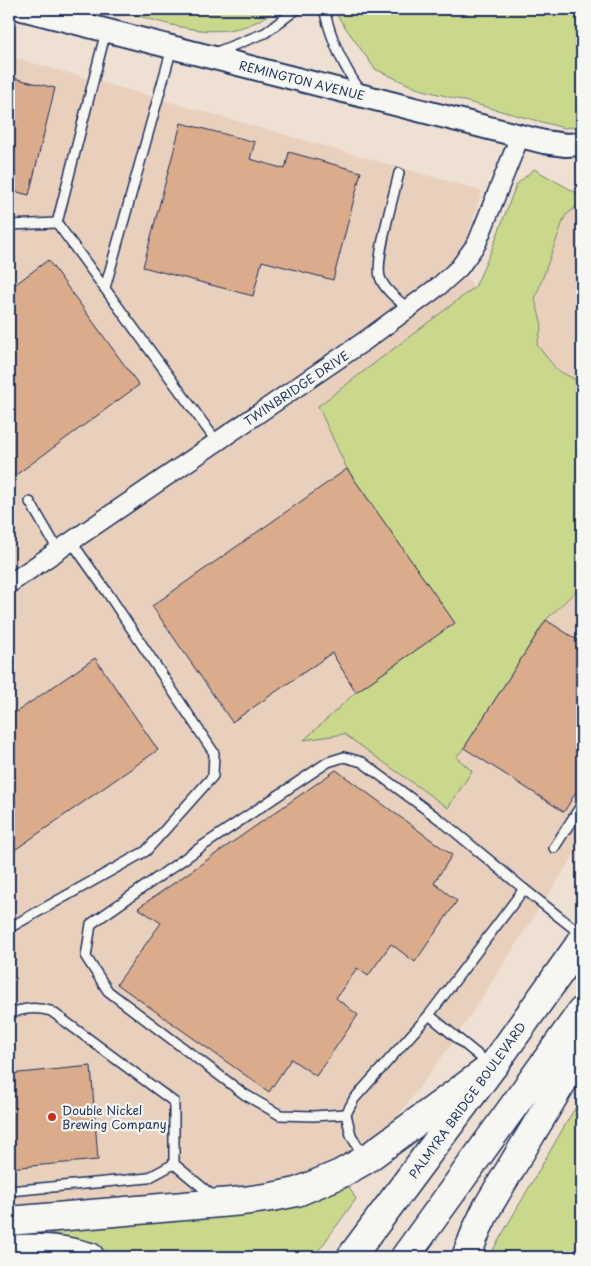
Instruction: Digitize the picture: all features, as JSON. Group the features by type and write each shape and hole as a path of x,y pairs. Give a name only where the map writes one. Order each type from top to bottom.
{"highway":[{"name":"PALMYRA BRIDGE BOULEVARD","path":"351,1257 582,941"},
{"path":"405,1257 582,1011"},
{"path":"466,1257 487,1208 564,1078 582,1041"},
{"path":"9,1221 272,1198 297,1192 340,1174 365,1160 492,1066"},
{"path":"9,1250 48,1248 71,1251 90,1257"}],"street":[{"name":"REMINGTON AVENUE","path":"22,9 544,142 566,145 582,144"},
{"name":"TWINBRIDGE DRIVE","path":"9,584 366,340 439,286 459,268 476,243 520,136"}],"lane":[{"path":"205,56 265,33 297,9"},
{"path":"324,9 337,51 347,71 365,96"},
{"path":"57,223 106,31"},
{"path":"105,288 172,48"},
{"path":"400,173 378,262 380,278 389,291 408,309"},
{"path":"9,225 57,223"},
{"path":"57,223 217,442"},
{"path":"9,928 146,850 213,776 214,754 107,592 65,546 30,502"},
{"path":"346,1114 280,1115 244,1094 108,991 86,958 91,924 328,762 344,757 362,762 443,822 582,936"},
{"path":"554,848 582,804"},
{"path":"365,1160 351,1135 346,1114 354,1098 429,1015 524,889"},
{"path":"9,1014 21,1009 36,1008 51,1011 174,1102 174,1164"},
{"path":"429,1015 492,1066"},
{"path":"9,1191 148,1178 174,1164"},
{"path":"174,1164 221,1203"}],"shaded area":[{"path":"9,56 482,191 458,267 582,422 582,843 451,1045 383,1136 267,1191 9,1223"},
{"path":"582,202 582,383 557,370 537,345 542,325 535,299 565,216"}],"green space":[{"path":"114,9 276,9 257,21 238,28 217,31 176,26"},
{"path":"337,9 582,9 582,126 564,128 416,88 375,69 338,17"},
{"path":"534,169 582,196 582,202 565,216 535,299 542,325 537,345 557,370 582,383 582,585 546,620 464,748 456,757 472,771 448,808 344,734 304,740 356,692 454,623 347,469 318,406 475,287 492,249 516,185"},
{"path":"582,1099 582,1257 489,1257 572,1113"},
{"path":"347,1184 356,1199 314,1257 115,1257 92,1244 31,1228"}],"building":[{"path":"9,77 55,88 29,195 9,190"},
{"path":"181,123 255,142 250,159 285,169 289,152 361,172 333,280 262,261 253,296 143,267"},
{"path":"48,260 139,385 9,480 9,289"},
{"path":"347,469 455,623 356,692 332,653 232,722 152,606"},
{"path":"546,620 582,643 582,782 564,812 464,748"},
{"path":"95,658 158,750 9,854 9,717"},
{"path":"336,770 452,855 434,883 457,901 415,962 391,944 368,976 357,968 336,998 358,1015 316,1076 291,1059 269,1092 117,984 161,923 138,908"},
{"name":"Double Nickel Brewing Company","path":"91,1066 98,1160 9,1168 9,1074"}],"place":[{"name":"Double Nickel Brewing Company","path":"52,1117"}]}
